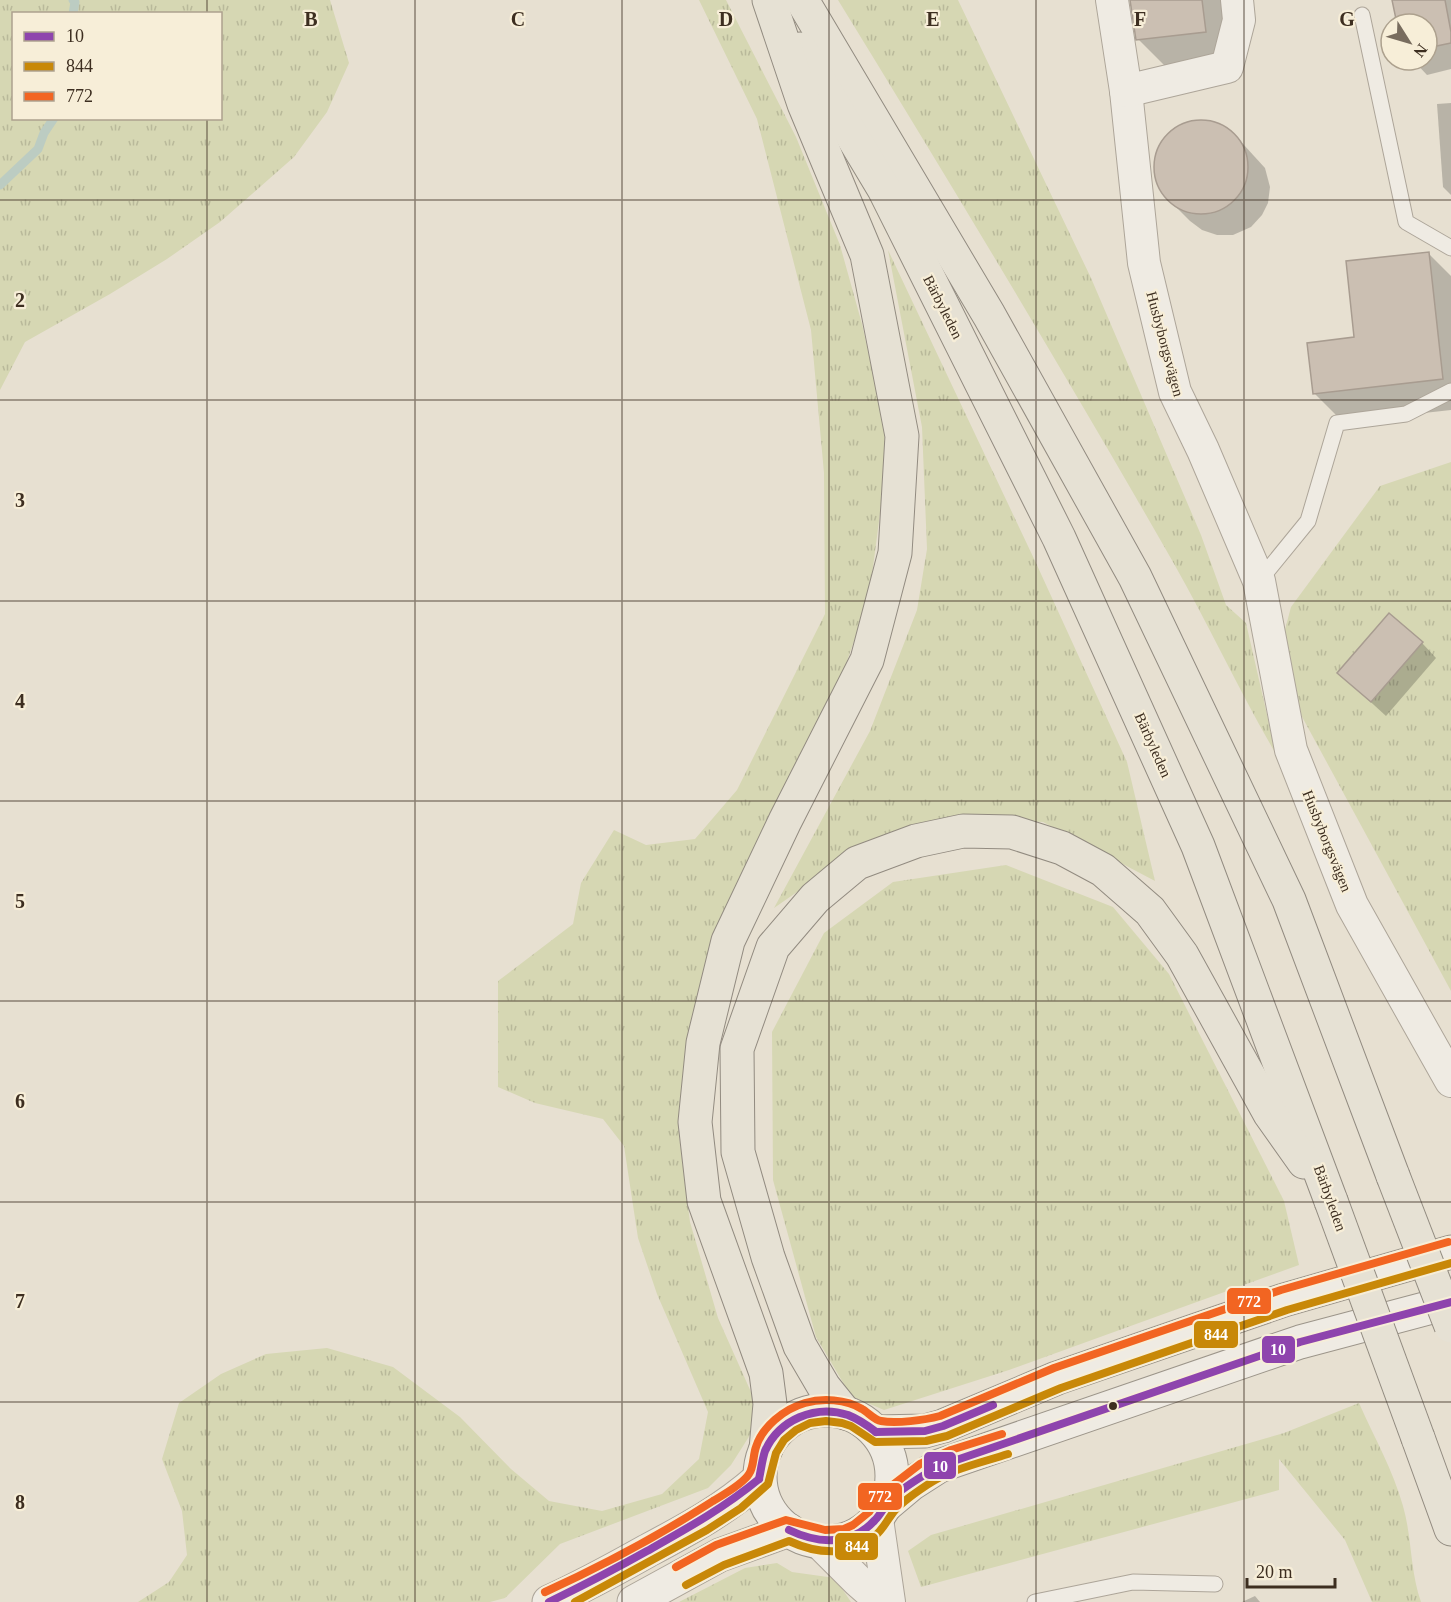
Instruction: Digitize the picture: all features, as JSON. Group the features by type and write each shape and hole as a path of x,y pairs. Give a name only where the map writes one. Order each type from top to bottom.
{"main road":[{"name":"Bärbyleden","path":"770,0 884,189 1059,538 1198,846 1451,1529"},
{"path":"770,0 804,105 867,255 902,435 896,553 867,660 785,820 728,941 703,1043 695,1122 704,1201 766,1373 770,1404 762,1464 765,1501 775,1518 803,1538 819,1542 850,1537 865,1529 911,1484 939,1466 1300,1342 1451,1302"},
{"path":"802,0 989,315 1135,577 1289,900 1451,1326"},
{"path":"845,1413 824,1387 800,1346 768,1257 738,1152 737,1049 773,947 816,898 857,863 916,841 963,831 1012,832 1062,848 1103,870 1150,911 1182,955 1270,1114 1331,1201"},
{"path":"876,1432 925,1431 943,1426 1057,1378 1284,1300 1451,1252"},
{"path":"549,1602 580,1588 702,1521 735,1500 762,1464 776,1433 790,1421 807,1413 826,1410 845,1413 856,1417 876,1432 886,1449 892,1467 891,1486 881,1512"},
{"path":"634,1602 720,1555 789,1530"}],"street":[{"name":"Husbyborgsvägen","path":"1113,0 1126,91 1144,263 1175,392 1203,450 1259,581 1291,750 1352,905 1451,1082"},
{"path":"1126,91 1227,67 1239,20 1237,0"},
{"path":"881,1512 889,1602"},
{"path":"819,1542 882,1602"}],"lane":[{"path":"1362,15 1406,222 1451,248"},
{"path":"1259,581 1308,521 1337,423 1406,414 1451,392"},
{"path":"1035,1602 1133,1582 1215,1584"}],"green space":[{"path":"0,0 330,0 349,63 327,112 294,157 220,222 167,259 25,342 0,390"},
{"path":"699,0 726,0 796,137 840,245 862,324 889,444 869,598 838,687 694,1015 679,1135 690,1222 718,1318 755,1401 757,1424 731,1465 708,1488 560,1544 505,1598 490,1602 138,1602 169,1582 187,1555 182,1511 162,1459 179,1403 221,1374 266,1354 327,1348 393,1367 460,1417 511,1469 549,1501 602,1511 662,1494 699,1459 708,1412 657,1294 638,1238 624,1146 603,1119 535,1103 498,1087 498,981 573,924 581,883 614,830 646,845 695,839 737,790 825,614 824,473 811,330 757,119"},
{"path":"838,0 958,0 1091,278 1201,535 1226,605 1246,623 1276,754 1132,491 1008,280"},
{"path":"888,250 1127,762 1155,881 1043,822 959,817 872,840 774,908 870,731 917,610 927,549 922,427"},
{"path":"1451,462 1451,991 1275,667 1291,607 1380,486"},
{"path":"1006,865 1113,907 1169,974 1284,1201 1299,1265 1009,1370 884,1410 851,1396 816,1337 773,1180 772,1032 824,933 893,882"},
{"path":"1359,1403 1399,1493 1406,1518 1417,1590 1421,1602 1372,1602 1345,1540 1279,1459 1279,1490 921,1587 908,1551 931,1535 1284,1433"},
{"path":"777,1563 792,1572 835,1578 851,1602 679,1602 745,1568"}],"building":[{"path":"1130,0 1202,0 1206,32 1136,40"},
{"path":"1392,0 1445,0 1451,43 1439,46 1439,12 1394,12"},
{"path":"1201,120 1219,123 1234,134 1245,149 1248,167 1245,185 1234,200 1219,211 1201,214 1183,211 1168,200 1157,185 1154,167 1157,149 1168,134 1183,123"},
{"path":"1429,252 1443,379 1313,394 1307,343 1354,337 1346,261"},
{"path":"1389,613 1423,642 1371,702 1337,673"}],"waterway":[{"path":"73,0 75,2 73,12"},
{"path":"0,185 38,149 44,133 53,120"}],"transit line":[{"name":"772","path":"545,1592 652,1538 738,1485 751,1471 756,1447 763,1433 782,1414 797,1406 819,1400 841,1401 864,1410 873,1418 887,1422 940,1416 1054,1368 1281,1290 1448,1242"},
{"name":"844","path":"575,1602 707,1530 741,1508 768,1484 776,1453 784,1440 796,1430 810,1423 826,1421 842,1423 851,1426 875,1442 926,1441 947,1436 1061,1388 1287,1310 1451,1263"},
{"name":"10","path":"789,1530 823,1540 845,1538 866,1528 897,1493 939,1466 1300,1342 1451,1302"},
{"name":"10","path":"876,1432 925,1431 993,1405"},
{"name":"10","path":"759,1479 765,1451 771,1440 779,1431 799,1417 811,1413 836,1412 855,1418 876,1432"},
{"name":"772","path":"676,1567 716,1545 786,1520 825,1530 844,1529 869,1512 885,1491 920,1464 951,1450 1002,1434"},
{"name":"844","path":"686,1585 724,1565 789,1541 822,1551 844,1550 865,1543 880,1531 899,1506 936,1479 1008,1454"},
{"name":"10","path":"549,1602 690,1526 759,1479"}]}
